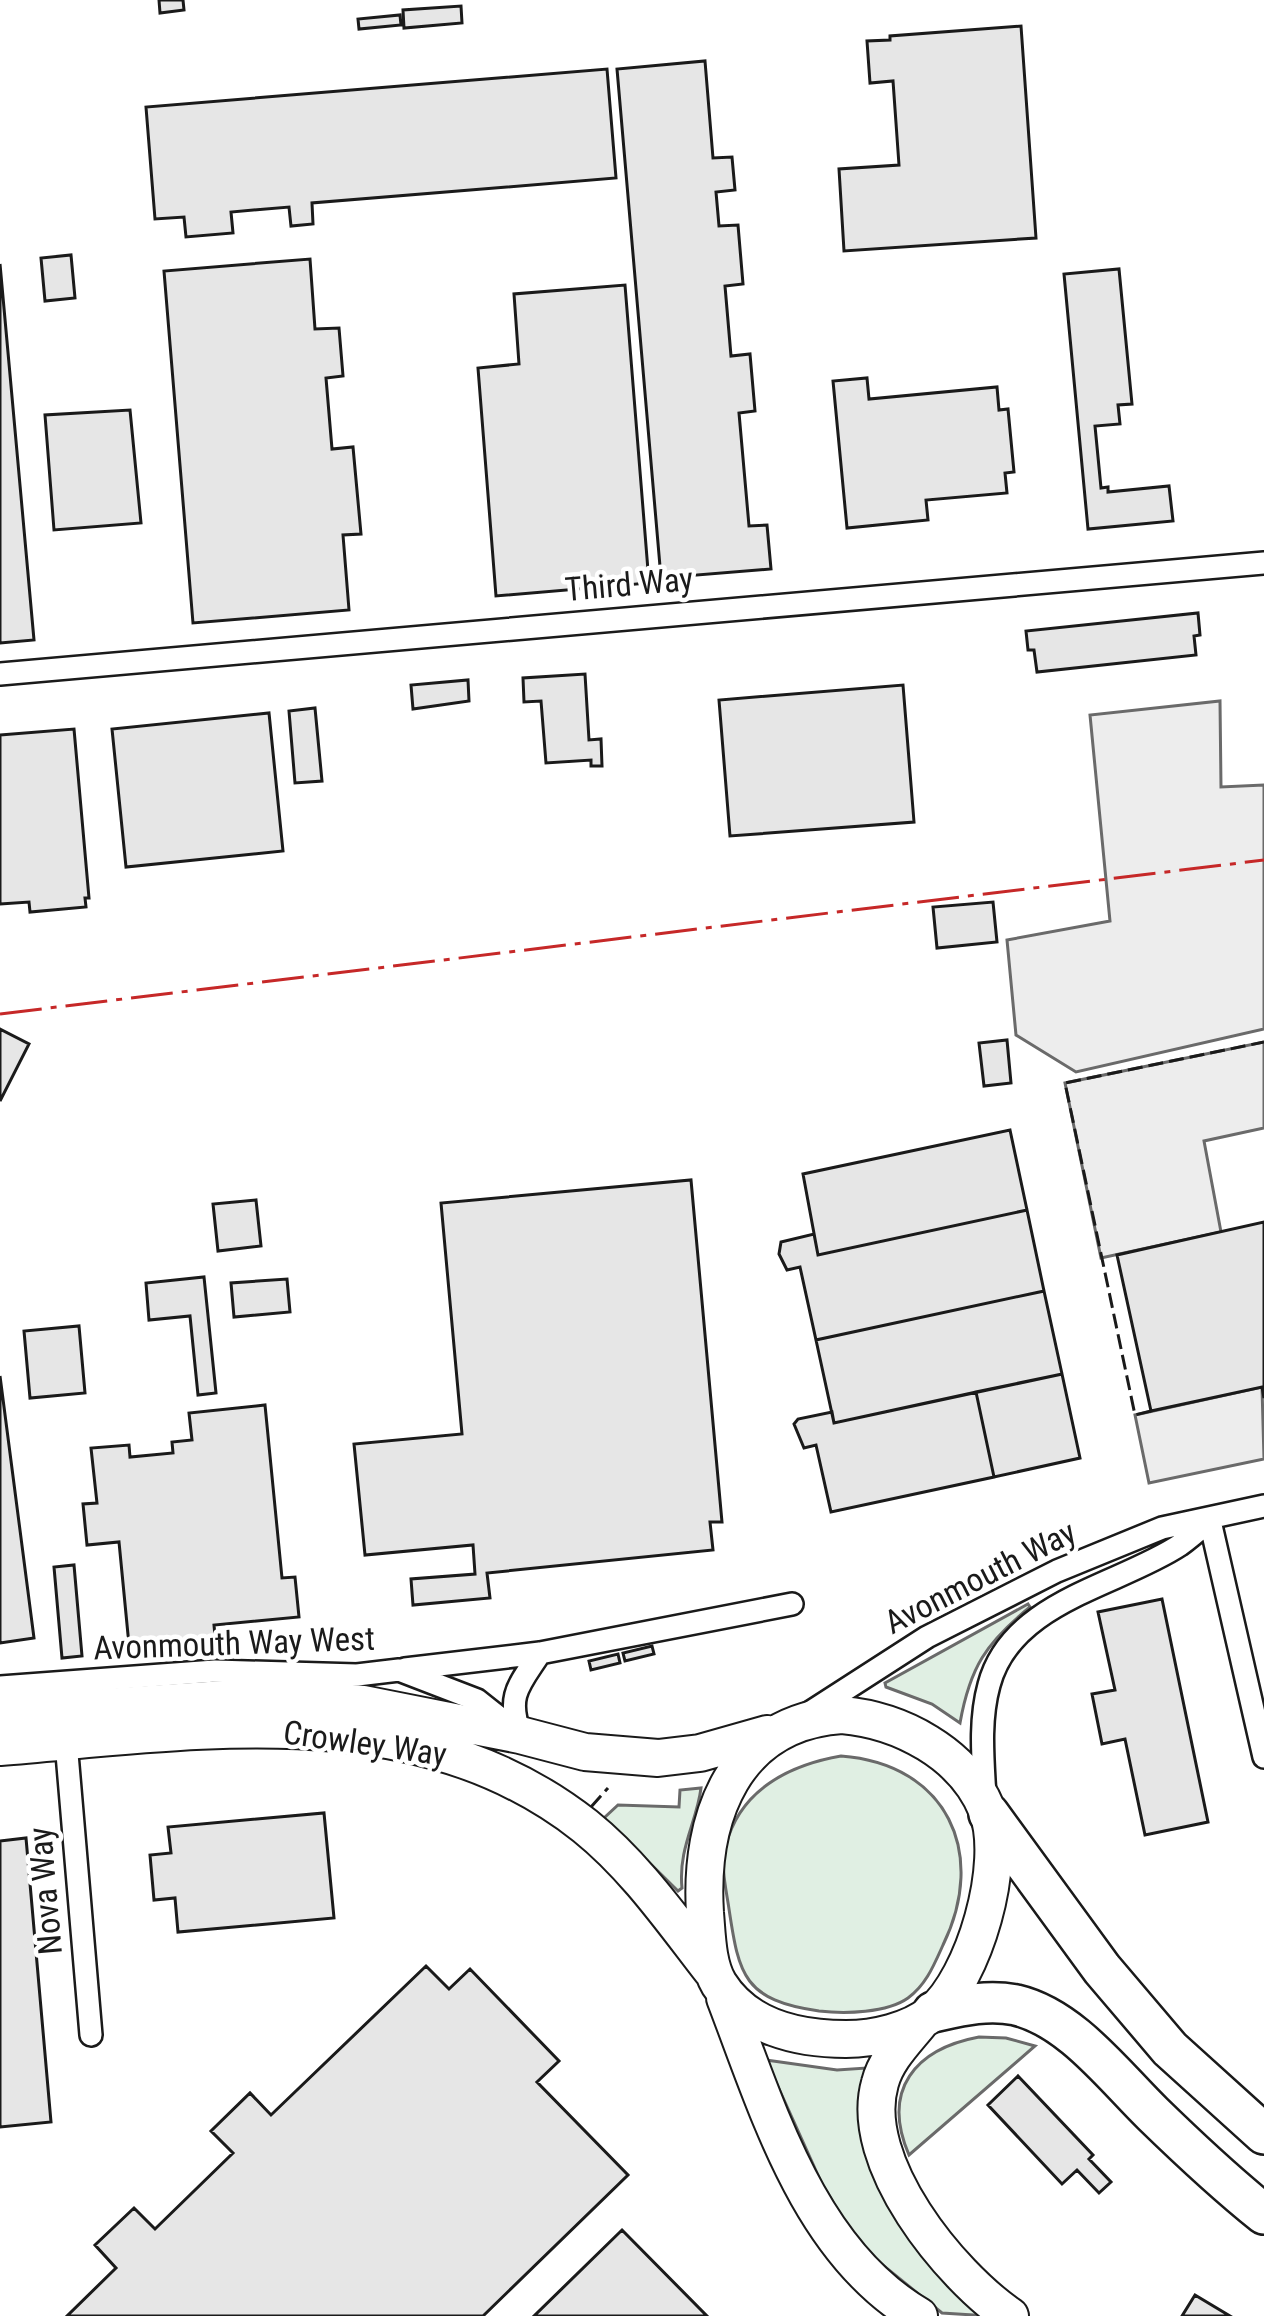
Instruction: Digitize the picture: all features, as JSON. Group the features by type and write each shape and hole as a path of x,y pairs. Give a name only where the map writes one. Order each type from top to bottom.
{"highway":[{"name":"Crowley Way","path":"0,1714 267,1696 363,1704 584,1752 658,1758 729,1746 786,1726"},
{"path":"919,2316 850,2259 824,2220 786,2148 718,1980 705,1909 708,1836 747,1759 786,1726 820,1717 862,1717 916,1736 945,1755 1129,2001 1170,2048 1264,2134"},
{"name":"Crowley Way","path":"0,1748 304,1728 474,1761 536,1791 586,1827 664,1909 718,1980"},
{"path":"987,1810 990,1876 983,1921 959,1980 886,2066 878,2087 877,2113 892,2170 924,2231 1010,2316"},
{"path":"718,1980 760,2023 805,2036 881,2036 967,2004 1003,2003 1051,2020 1223,2182 1264,2214"}],"street":[{"name":"Third Way","path":"0,674 1264,563"},
{"name":"Avonmouth Way","path":"786,1726 927,1637 1040,1579 1162,1528 1264,1506"},
{"name":"Avonmouth Way","path":"987,1810 984,1710 994,1670 1018,1635 1054,1609 1178,1546 1210,1521"},
{"path":"1210,1521 1264,1757"},
{"name":"Avonmouth Way West","path":"0,1687 214,1671 357,1675 540,1653 792,1604"},
{"path":"520,1735 512,1712 513,1694 540,1653"},
{"name":"Avonmouth Way West","path":"399,1670 478,1700 520,1735"},
{"name":"Nova Way","path":"65,1742 91,2035"}],"green space":[{"path":"1028,1604 982,1658 960,1723 932,1704 886,1687 885,1683"},
{"path":"841,1756 878,1763 908,1776 932,1795 949,1819 961,1878 956,1911 920,1987 899,2003 853,2012 794,2006 760,1992 750,1981 737,1952 724,1869 733,1826 755,1795 785,1774"},
{"path":"701,1788 678,1891 604,1818 618,1805 679,1807 680,1790"},
{"path":"979,2037 1035,2046 909,2155 899,2111 910,2076 937,2051"},
{"path":"766,2060 837,2070 866,2068 860,2124 989,2316 942,2313 874,2258 822,2184"}],"shaded area":[{"path":"1220,701 1221,787 1264,785 1264,1029 1076,1072 1016,1035 1007,940 1110,921 1090,715"},
{"path":"1264,1042 1264,1128 1204,1141 1221,1232 1101,1258 1065,1083"},
{"path":"1262,1387 1264,1459 1149,1483 1135,1415"}],"building":[{"path":"159,0 183,0 184,10 160,13"},
{"path":"461,6 462,23 404,28 403,10"},
{"path":"400,15 401,25 359,29 358,19"},
{"path":"1021,26 1036,238 844,251 839,169 899,165 893,81 870,83 867,41"},
{"path":"705,61 713,158 732,157 735,190 716,192 719,226 738,225 743,284 725,286 731,356 750,354 755,411 739,413 749,526 767,525 771,569 661,578 617,69"},
{"path":"607,69 616,178 312,203 313,224 291,226 289,207 231,212 233,233 186,237 184,217 155,219 146,107"},
{"path":"71,255 75,298 45,301 41,258"},
{"path":"310,259 315,329 339,328 343,376 326,378 332,449 353,447 361,534 343,535 349,610 193,623 164,271"},
{"path":"0,264 34,640 0,643"},
{"path":"1119,269 1132,404 1118,405 1120,424 1095,426 1101,488 1108,487 1108,492 1169,486 1173,521 1088,529 1064,274"},
{"path":"625,285 649,583 496,596 478,368 519,364 514,294"},
{"path":"867,378 869,399 997,387 999,410 1008,409 1014,472 1005,473 1007,493 926,500 928,520 847,528 833,381"},
{"path":"130,410 141,523 54,530 45,415"},
{"path":"1198,613 1196,655 1037,672 1034,650 1028,650 1026,631"},
{"path":"585,674 589,740 601,739 602,766 591,766 591,760 546,763 541,701 524,702 523,678"},
{"path":"468,680 469,701 413,709 411,685"},
{"path":"903,685 914,822 730,836 719,700"},
{"path":"315,708 322,781 295,783 289,711"},
{"path":"269,713 283,851 126,867 112,729"},
{"path":"74,729 86,907 30,912 29,902 0,904 0,735"},
{"path":"993,902 997,942 937,948 933,907"},
{"path":"0,1029 29,1044 0,1101"},
{"path":"1007,1040 1011,1083 984,1086 979,1043"},
{"path":"1010,1130 1027,1210 818,1255 803,1174"},
{"path":"691,1180 722,1522 710,1522 713,1550 487,1573 490,1598 413,1605 411,1579 475,1574 473,1545 365,1555 354,1444 462,1434 441,1203"},
{"path":"256,1200 261,1246 218,1251 213,1204"},
{"path":"1027,1210 1044,1291 816,1340 800,1267 787,1270 779,1254 781,1242 814,1234 818,1255"},
{"path":"1264,1222 1264,1398 1262,1387 1151,1411 1117,1255"},
{"path":"204,1277 216,1393 198,1395 190,1316 149,1320 146,1283"},
{"path":"287,1279 290,1312 234,1317 231,1283"},
{"path":"1044,1291 1062,1374 834,1423 816,1340"},
{"path":"79,1326 85,1393 30,1398 24,1331"},
{"path":"1062,1374 1080,1458 994,1477 976,1392"},
{"path":"0,1376 34,1638 0,1643"},
{"path":"976,1392 994,1477 831,1512 816,1445 804,1448 794,1424 798,1419 832,1412 834,1423"},
{"path":"265,1405 282,1578 295,1577 299,1617 214,1625 215,1636 129,1645 119,1542 87,1545 83,1504 97,1503 91,1448 129,1445 130,1457 173,1453 172,1442 192,1440 189,1413"},
{"path":"74,1565 82,1656 62,1658 54,1567"},
{"path":"1162,1599 1208,1822 1145,1835 1125,1739 1102,1744 1092,1694 1115,1690 1098,1612"},
{"path":"652,1646 654,1654 625,1661 623,1653"},
{"path":"618,1654 620,1663 591,1670 589,1661"},
{"path":"324,1813 334,1918 178,1932 175,1898 154,1900 150,1855 171,1853 168,1827"},
{"path":"26,1838 51,2122 0,2127 0,1841"},
{"path":"426,1966 449,1989 470,1969 559,2061 537,2082 628,2175 483,2316 67,2316 116,2268 95,2245 134,2208 155,2229 233,2153 211,2131 250,2093 271,2115"},
{"path":"1018,2076 1093,2155 1089,2159 1111,2182 1099,2193 1077,2170 1062,2184 988,2105"},
{"path":"622,2230 707,2316 534,2316"},
{"path":"1195,2295 1230,2316 1182,2316"}],"fence":[{"path":"1151,1411 1135,1415 1065,1083 1264,1042"},
{"path":"591,1807 608,1788"}],"power":[{"path":"0,1014 1264,860"}]}
